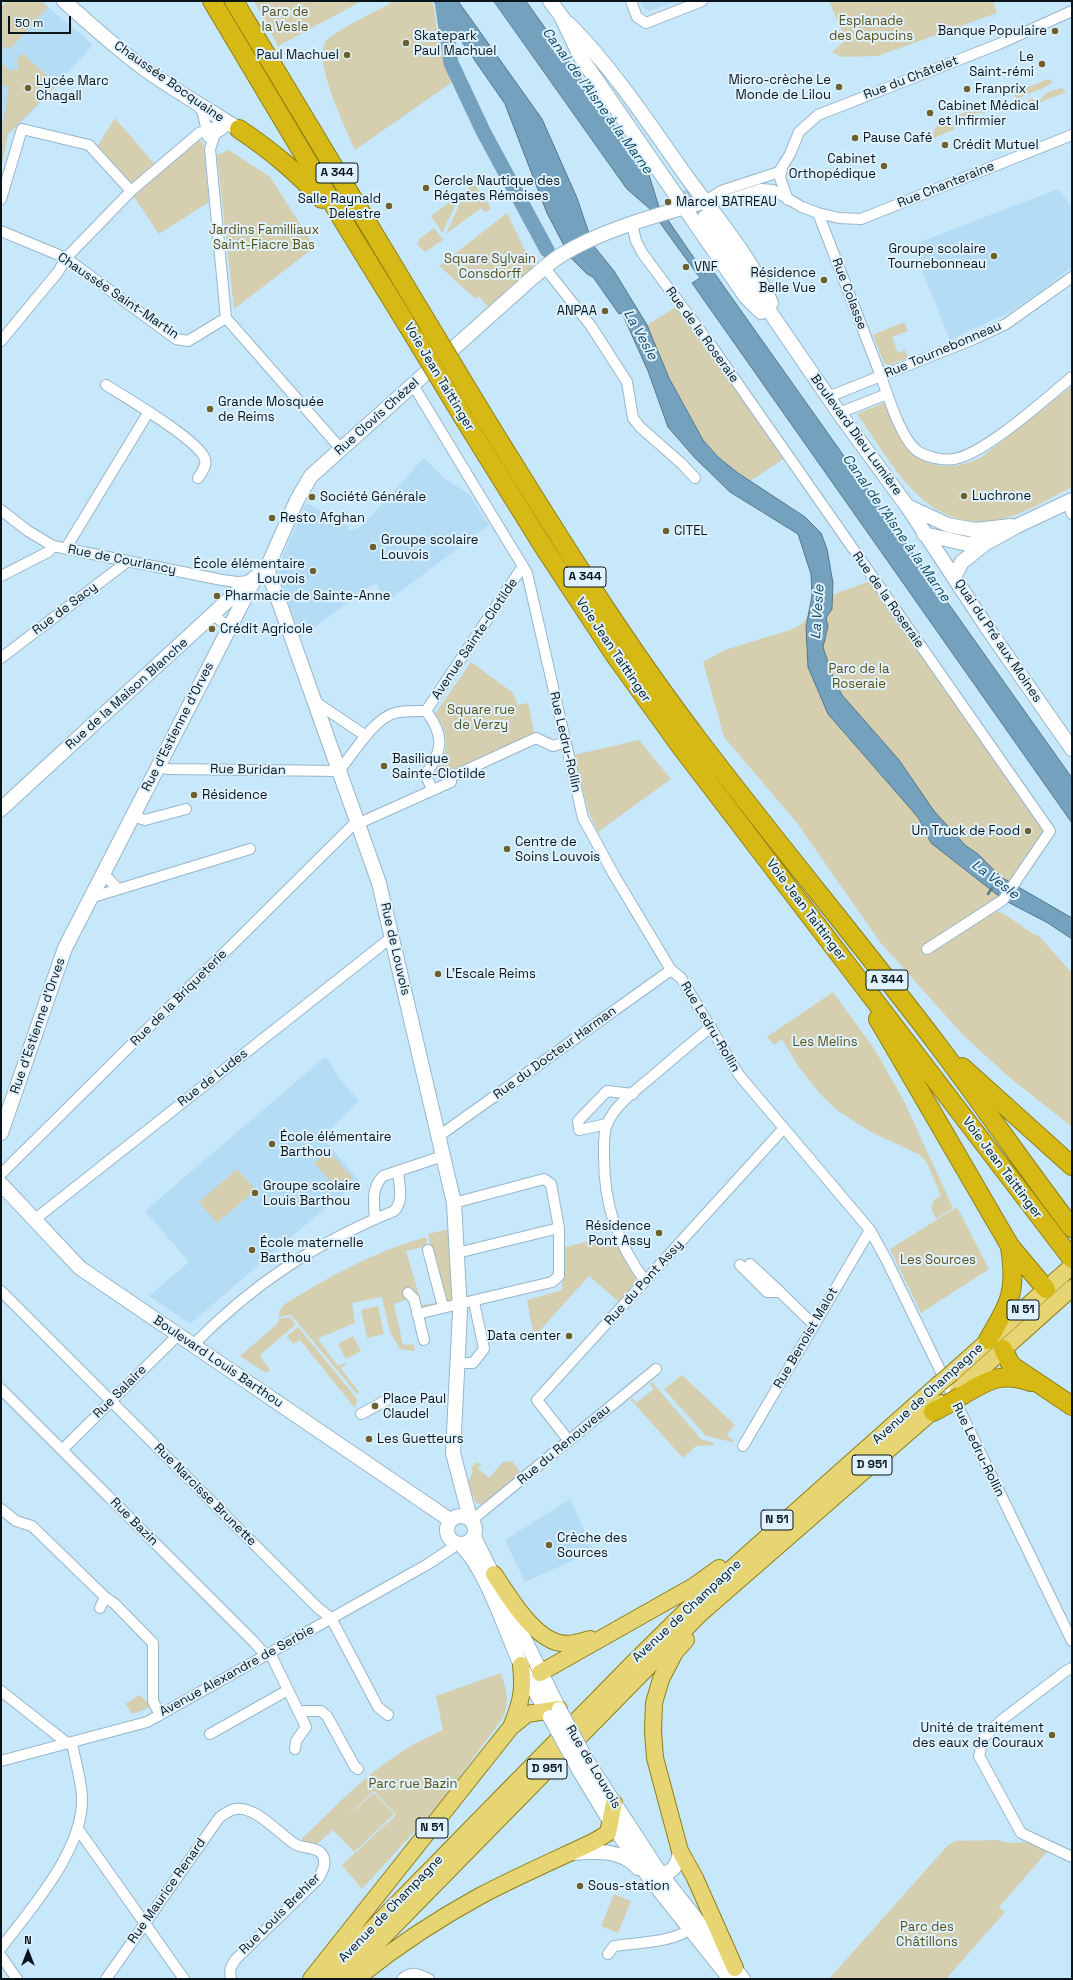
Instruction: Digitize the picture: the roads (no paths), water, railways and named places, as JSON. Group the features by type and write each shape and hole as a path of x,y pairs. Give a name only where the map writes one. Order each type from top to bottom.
{"highway":[{"name":"Voie Jean Taittinger","path":"212,1 345,224 466,422 539,540 616,657 681,747 1072,1259"},
{"name":"Voie Jean Taittinger","path":"234,1 482,413 560,538 631,646 696,736 937,1044 1030,1174 1072,1228"},
{"path":"245,1 254,33"},
{"path":"239,129 271,151 295,171 345,224"},
{"path":"854,974 890,1042 1010,1246 1051,1296"},
{"path":"937,1044 1072,1166"},
{"path":"1010,1246 1014,1272 1010,1296 997,1340 1011,1365 1072,1406"},
{"path":"949,1400 986,1381 1002,1378 1015,1377 1043,1386"}],"main road":[{"name":"Avenue de Champagne","path":"1051,1296 1060,1276 1072,1266"},
{"name":"Avenue de Champagne","path":"323,1979 638,1658 702,1595 952,1373 997,1340 1051,1296 1071,1289"},
{"name":"Avenue de Champagne","path":"342,1979 700,1614 949,1400 997,1340"},
{"name":"N 51","path":"540,1673 707,1577 744,1548 837,1468 860,1454"},
{"path":"736,1975 695,1878 680,1851 655,1758 653,1731 654,1703 661,1679 675,1652 700,1623 758,1565"},
{"name":"N 51","path":"494,1574 531,1625 552,1640 559,1643 577,1644 613,1632"},
{"name":"N 51","path":"511,1727 521,1704 524,1686 521,1665"},
{"name":"N 51","path":"311,1979 511,1727 527,1714 552,1712"},
{"path":"356,1979 389,1953 445,1916 505,1884 569,1854 608,1833 614,1803"}],"street":[{"name":"Chaussée Bocquaine","path":"64,1 116,47 198,105 239,129"},
{"path":"550,1 685,190"},
{"path":"631,1 637,17 646,23 702,1"},
{"name":"Rue du Châtelet","path":"779,171 800,132 818,114 999,44 1072,11"},
{"name":"Boulevard Dieu Lumière","path":"562,18 591,48 706,201 763,285 787,338"},
{"name":"Boulevard Dieu Lumière","path":"562,18 580,56 682,209 746,297 787,338"},
{"path":"198,105 203,113 210,149 226,318 341,449"},
{"path":"206,131 219,117"},
{"path":"1,341 58,272 66,258 130,191 199,133 223,124 239,129"},
{"path":"1,199 22,129 89,145 130,191"},
{"path":"210,149 215,134 224,129 239,129"},
{"name":"Rue Chanteraine","path":"706,201 727,200 761,189 773,190 788,200 818,213 839,218 868,217 1072,136"},
{"path":"706,201 721,191 779,171 788,200"},
{"name":"Rue Clovis Chézel","path":"267,568 293,508 311,476 545,268 569,251 637,223 706,201"},
{"name":"Rue Colasse","path":"818,213 887,394 906,438 917,450 934,458 953,460 973,453 1012,426 1072,378"},
{"name":"Boulevard Dieu Lumière","path":"705,217 839,413 907,506 924,534"},
{"name":"Rue de la Roseraie","path":"637,223 636,241 643,254 713,348 1050,831 1003,900 927,949"},
{"name":"Chaussée Saint-Martin","path":"1,230 66,258 176,338 188,341 226,318"},
{"path":"545,268 591,326 627,382 633,418 640,427 682,464 695,478"},
{"name":"Rue Tournebonneau","path":"828,397 974,339 1006,324 1072,277"},
{"path":"106,385 178,432 202,452 206,459 205,466 198,478"},
{"name":"Rue Ledru-Rollin","path":"413,385 524,566 528,577 583,818 614,874 671,970 681,978 739,1075 870,1230 886,1259 1072,1641"},
{"name":"Rue Tournebonneau","path":"839,413 887,394"},
{"path":"66,548 148,413"},
{"path":"954,577 962,562 986,543 1017,526 1070,505"},
{"path":"907,506 948,525 975,530 1017,526"},
{"name":"Rue de Courlancy","path":"2,513 53,546 222,580 237,582 253,580"},
{"path":"924,534 967,544 986,543"},
{"name":"Quai du Pré aux Moines","path":"924,534 1072,749"},
{"path":"1,576 48,552 53,546"},
{"name":"Rue de Sacy","path":"1,658 128,561"},
{"name":"Avenue Sainte-Clotilde","path":"426,711 524,566"},
{"name":"Rue de la Maison Blanche","path":"1,809 213,615 267,568"},
{"name":"Rue de Louvois","path":"267,568 379,883 454,1203 459,1303 458,1362 454,1402 453,1453 463,1488 462,1519"},
{"name":"Rue d'Estienne d'Orves","path":"1,1133 65,948 253,580"},
{"path":"213,615 228,627"},
{"path":"314,702 366,736"},
{"path":"339,771 366,736 384,718 394,713 404,711 426,711 437,727 439,735 437,756 425,775 433,790"},
{"name":"Rue de la Briqueterie","path":"1,1174 358,823 451,782 449,778 536,738 553,746 565,742"},
{"name":"Rue Buridan","path":"157,767 168,769 339,771"},
{"path":"132,816 145,820 186,809"},
{"path":"90,898 117,888 250,849"},
{"path":"103,873 117,888"},
{"name":"Rue de Ludes","path":"34,1220 392,937"},
{"name":"Rue du Docteur Harman","path":"439,1136 671,970"},
{"path":"645,1281 631,1260 616,1230 606,1199 604,1144 607,1124 617,1109 633,1094 711,1027"},
{"path":"607,1124 579,1130 578,1121 607,1091 633,1094"},
{"name":"Rue du Pont Assy","path":"569,1441 538,1400 784,1128"},
{"path":"375,1219 374,1191 378,1182 384,1176 443,1156"},
{"path":"193,1345 223,1315 265,1280 295,1260 325,1243 394,1211 398,1207 400,1199 398,1172"},
{"path":"417,1314 459,1303 474,1302 552,1282 559,1276 559,1228 551,1184 544,1180 454,1203"},
{"name":"Boulevard Louis Barthou","path":"1,1184 80,1268 193,1345 462,1519"},
{"path":"457,1253 559,1228"},
{"name":"Rue Benoist Malot","path":"743,1446 870,1230"},
{"path":"428,1250 443,1307"},
{"path":"745,1265 767,1292 780,1292 814,1325"},
{"name":"Rue Narcisse Brunette","path":"1,1291 318,1608 331,1618 378,1708 388,1715"},
{"path":"408,1293 414,1299 424,1340"},
{"path":"458,1362 473,1363 484,1349 474,1302"},
{"name":"Rue Salaire","path":"62,1450 178,1335"},
{"name":"Rue du Renouveau","path":"462,1519 569,1441 656,1369"},
{"name":"Rue Bazin","path":"1,1389 267,1654 288,1690 306,1727 296,1741 295,1749"},
{"path":"361,1414 387,1400"},
{"path":"1,1509 16,1521 32,1526 105,1597 115,1604 153,1643 153,1701 160,1714"},
{"path":"462,1519 476,1528 474,1537 469,1543 458,1544 448,1535 447,1527 462,1519"},
{"name":"Rue de Louvois","path":"474,1537 494,1574 540,1673 552,1712"},
{"name":"Rue de Louvois","path":"458,1544 471,1557 489,1590 521,1665 536,1692 552,1712 583,1766 611,1824 630,1851 688,1925 736,1975"},
{"name":"Avenue Alexandre de Serbie","path":"1,1761 147,1722 428,1564 458,1544"},
{"path":"100,1608 105,1597"},
{"path":"1072,1668 1003,1719 984,1737 979,1756 1021,1833 1072,1857"},
{"path":"536,1692 540,1673"},
{"path":"210,1734 288,1690"},
{"path":"1,1691 69,1743 82,1797 78,1829 70,1850 1,1948"},
{"path":"298,1711 321,1711 327,1716 354,1767 358,1769"},
{"name":"Rue de Louvois","path":"583,1766 614,1803 660,1873 736,1975"},
{"name":"Rue Maurice Renard","path":"106,1979 219,1818 234,1809"},
{"name":"Rue Louis Brehier","path":"230,1979 229,1973 236,1958 324,1871 324,1861 321,1853 313,1848 296,1846 260,1817 245,1809 234,1809"},
{"path":"78,1829 146,1922 184,1979"},
{"path":"630,1851 647,1866 660,1873 670,1872 678,1863 680,1851"},
{"path":"569,1854 604,1852 618,1855 633,1863 688,1925 686,1933 667,1939 614,1946 608,1954"},
{"path":"1,1956 17,1979"},
{"path":"402,1979 407,1974 417,1973 429,1979"}],"water":[{"path":"434,1 458,1 542,119 577,198 593,245 614,271 647,325 669,378 703,440 718,457 738,473 805,517 821,533 827,549 833,583 832,609 826,618 828,626 823,647 834,680 842,695 899,760 934,811 966,846 978,854 1001,877 1072,918 1072,939 1048,923 1004,900 931,843 919,819 828,714 808,667 806,627 812,596 811,574 798,534 730,492 695,458 668,427 648,371 622,313 619,314 593,277 587,274 570,257 547,213 505,104"},
{"path":"494,1 526,1 649,175 659,207 705,274 711,269 715,274 1072,778 1072,823 692,283 700,278 650,209 627,189"}],"waterway":[{"name":"La Vesle","path":"442,1 451,63 483,131 547,250"},
{"path":"988,894 992,888"}],"tunnel":[{"path":"685,190 705,217"}],"place":[{"name":"Banque Populaire","path":"1055,31"},
{"name":"Skatepark Paul Machuel","path":"406,43"},
{"name":"Paul Machuel","path":"347,55"},
{"name":"Le Saint-rémi","path":"1042,64"},
{"name":"Micro-crèche Le Monde de Lilou","path":"839,87"},
{"name":"Lycée Marc Chagall","path":"28,88"},
{"name":"Franprix","path":"967,89"},
{"name":"Cabinet Médical et Infirmier","path":"930,113"},
{"name":"Pause Café","path":"855,138"},
{"name":"Crédit Mutuel","path":"945,145"},
{"name":"Cabinet Orthopédique","path":"884,166"},
{"name":"Cercle Nautique des Régates Rémoises","path":"426,188"},
{"name":"Marcel BATREAU","path":"668,202"},
{"name":"Salle Raynald Delestre","path":"389,206"},
{"name":"Groupe scolaire Tournebonneau","path":"994,256"},
{"name":"VNF","path":"686,267"},
{"name":"Résidence Belle Vue","path":"824,280"},
{"name":"ANPAA","path":"605,311"},
{"name":"Grande Mosquée de Reims","path":"210,409"},
{"name":"Luchrone","path":"964,496"},
{"name":"Société Générale","path":"312,497"},
{"name":"Resto Afghan","path":"272,518"},
{"name":"CITEL","path":"666,531"},
{"name":"Groupe scolaire Louvois","path":"373,547"},
{"name":"École élémentaire Louvois","path":"313,571"},
{"name":"Pharmacie de Sainte-Anne","path":"217,596"},
{"name":"Crédit Agricole","path":"212,629"},
{"name":"Basilique Sainte-Clotilde","path":"384,766"},
{"name":"Résidence","path":"194,795"},
{"name":"Un Truck de Food","path":"1028,831"},
{"name":"Centre de Soins Louvois","path":"507,849"},
{"name":"L'Escale Reims","path":"438,974"},
{"name":"École élémentaire Barthou","path":"272,1144"},
{"name":"Groupe scolaire Louis Barthou","path":"255,1193"},
{"name":"Résidence Pont Assy","path":"659,1233"},
{"name":"École maternelle Barthou","path":"252,1250"},
{"name":"Data center","path":"569,1336"},
{"name":"Place Paul Claudel","path":"375,1406"},
{"name":"Les Guetteurs","path":"369,1439"},
{"name":"Crèche des Sources","path":"549,1545"},
{"name":"Unité de traitement des eaux de Couraux","path":"1052,1735"},
{"name":"Sous-station","path":"580,1886"}],"park label":[{"name":"Parc de la Vesle","path":"285,20"},
{"name":"Esplanade des Capucins","path":"871,28"},
{"name":"Jardins Familliaux Saint-Fiacre Bas","path":"264,238"},
{"name":"Square Sylvain Consdorff","path":"490,266"},
{"name":"Parc de la Roseraie","path":"859,676"},
{"name":"Square rue de Verzy","path":"481,718"},
{"name":"Les Melins","path":"825,1042"},
{"name":"Les Sources","path":"938,1260"},
{"name":"Parc rue Bazin","path":"413,1784"},
{"name":"Parc des Châtillons","path":"927,1934"}],"water label":[{"name":"Canal de l'Aisne à la Marne","path":"597,101"},
{"name":"Canal de l'Aisne à la Marne","path":"896,528"}]}
